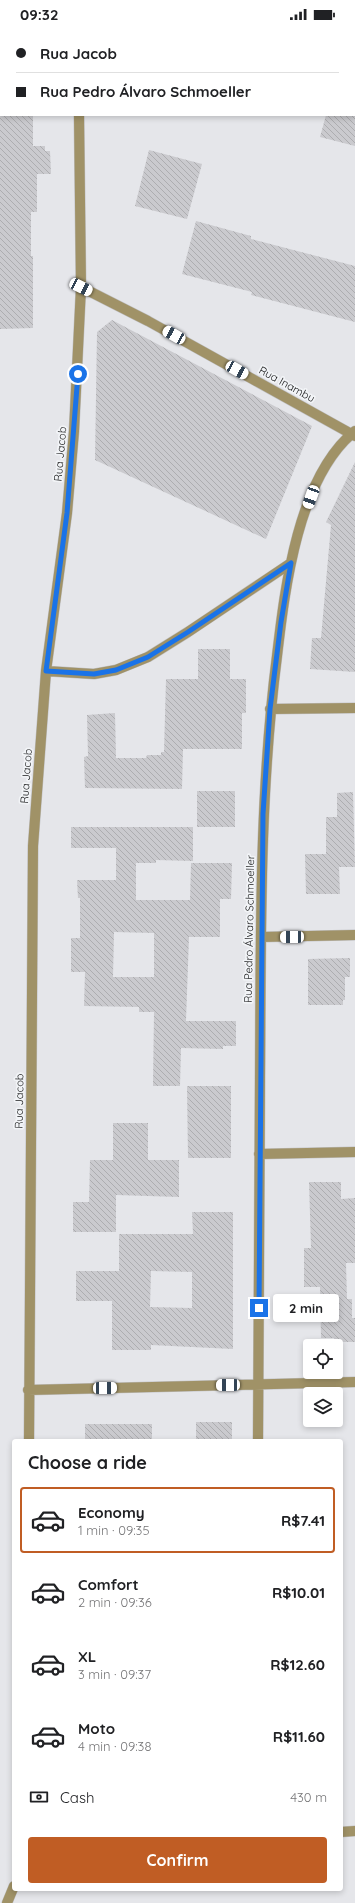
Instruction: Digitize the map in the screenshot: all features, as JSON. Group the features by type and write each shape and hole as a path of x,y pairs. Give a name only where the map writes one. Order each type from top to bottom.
{"street":[{"name":"Rua Jacob","path":"29,1439 28,1390 34,846 46,671 67,513 74,431 81,287 78,116"},
{"name":"Rua Inambu","path":"81,287 148,321 354,434"},
{"name":"Rua Pedro Álvaro Schmoeller","path":"258,1439 259,1154 263,814 270,709 281,622 291,563 303,519 315,487 334,454 354,434"},
{"path":"46,671 94,674 116,670 148,657 291,563"},
{"path":"270,709 355,708"},
{"path":"261,937 355,936"},
{"path":"259,1154 355,1152"},
{"path":"28,1390 355,1382"},
{"path":"343,1832 355,1831"},
{"path":"7,1903 12,1891"}],"building":[{"path":"0,116 33,116 33,146 45,146 45,151 50,151 51,174 37,174 37,212 31,212 31,256 33,256 33,328 0,329"},
{"path":"326,116 355,116 355,146 320,137"},
{"path":"149,150 202,164 187,219 135,206"},
{"path":"196,221 251,236 251,239 355,266 355,322 251,295 252,292 182,274"},
{"path":"112,320 312,426 266,539 95,460 97,332"},
{"path":"355,462 355,672 310,669 312,638 321,638 331,525 326,522"},
{"path":"198,649 230,649 230,679 246,679 246,713 242,713 242,749 183,749 182,789 85,788 84,757 88,756 87,715 115,713 116,758 146,758 147,755 161,755 161,752 164,752 166,679 198,679"},
{"path":"197,791 235,791 235,827 197,827"},
{"path":"353,792 355,867 339,867 340,894 306,894 305,854 326,854 326,817 337,817 337,793"},
{"path":"71,827 193,827 193,861 156,860 156,863 136,863 136,900 190,900 191,863 232,863 231,899 220,899 220,937 189,937 186,1021 236,1021 236,1046 223,1046 223,1049 181,1048 180,1086 153,1086 154,1012 139,1012 139,1007 84,1006 85,972 71,972 71,938 80,938 80,898 78,898 77,880 116,880 116,848 71,848","holes":["114,932 154,933 154,977 113,977"]},
{"path":"350,958 350,977 345,977 345,1000 343,1000 343,1005 308,1005 308,959"},
{"path":"187,1086 231,1086 231,1158 188,1158"},
{"path":"113,1123 148,1123 148,1160 179,1160 179,1197 116,1195 116,1232 73,1232 73,1202 89,1202 90,1160 113,1160"},
{"path":"309,1182 341,1182 341,1199 355,1198 355,1263 346,1263 347,1299 352,1299 352,1318 355,1318 355,1342 343,1342 343,1339 321,1338 320,1287 304,1287 304,1248 311,1248"},
{"path":"192,1212 233,1212 233,1349 151,1345 151,1350 112,1350 112,1301 76,1301 76,1271 119,1271 119,1234 193,1234","holes":["151,1271 192,1272 192,1308 150,1307"]},
{"path":"196,1422 232,1422 232,1439 196,1439"},
{"path":"85,1424 152,1424 152,1439 85,1439"}],"route":[{"path":"78,374 67,513 46,671 94,674 116,670 148,657 291,563 281,622 270,709 263,814 261,866 259,1308"}]}
